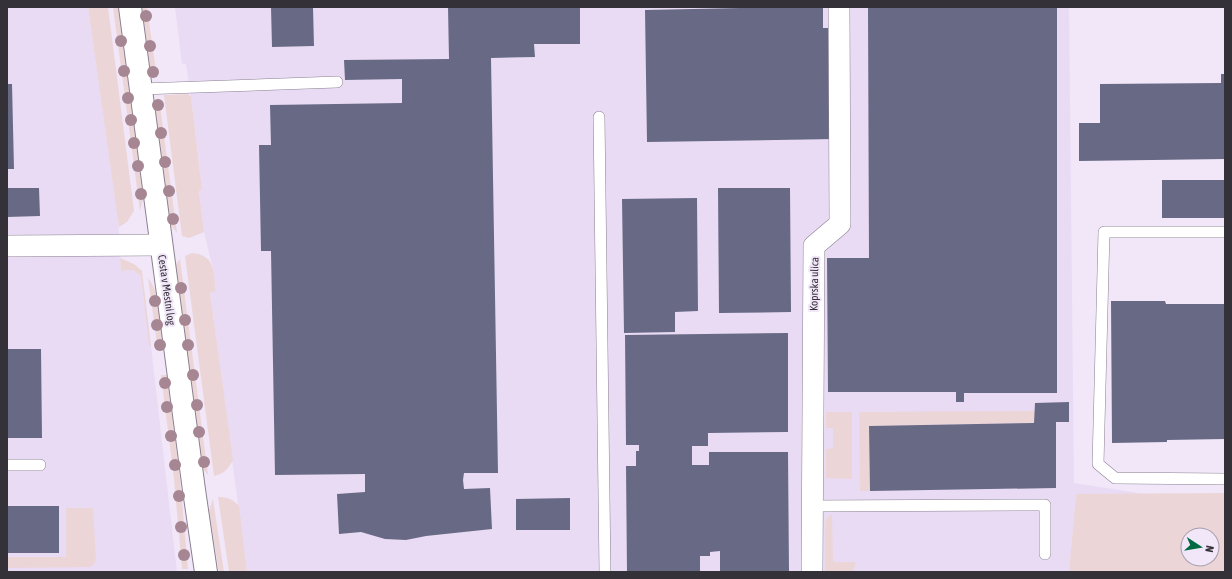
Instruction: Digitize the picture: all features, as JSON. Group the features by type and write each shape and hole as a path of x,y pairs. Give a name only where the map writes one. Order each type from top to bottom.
{"street":[{"name":"Cesta v Mestni log","path":"130,7 206,572"},
{"name":"Koprska ulica","path":"812,572 814,246 840,224 840,7"},
{"path":"7,246 161,245"}],"lane":[{"path":"141,89 337,82"},
{"path":"599,117 605,572"},
{"path":"1225,232 1104,232 1098,464 1115,478 1225,479"},
{"path":"7,465 40,465"},
{"path":"812,506 1045,505 1045,554"}],"shaded area":[{"path":"7,7 88,7 118,216 121,271 133,270 141,276 149,345 151,346 177,572 7,572"},
{"path":"88,7 108,7 134,211 127,222 119,227"},
{"path":"113,7 120,7 144,195 140,211"},
{"path":"142,7 147,7 157,78 152,75 150,70"},
{"path":"175,7 1069,7 1074,483 1145,494 1076,494 1069,572 247,572 210,293 216,291 212,265 204,232 199,191 202,190 191,96 186,64 182,64"},
{"path":"188,94 191,96 202,190 199,191 204,232 189,238 182,236 164,95"},
{"path":"159,98 177,233 170,224 155,107 156,101"},
{"path":"192,253 200,254 205,257 212,266 216,291 210,293 233,460 225,471 214,476 185,256"},
{"path":"120,258 134,264 142,271 151,346 149,346 141,276 133,270 121,271"},
{"path":"180,259 208,475 201,465 175,265"},
{"path":"148,278 153,285 158,303 164,350 158,351"},
{"path":"161,375 167,375 180,479 188,569 182,569 174,479"},
{"path":"1035,411 1034,423 869,426 870,491 860,491 859,412"},
{"path":"826,412 852,412 852,479 826,478 826,449 833,448 833,428 826,428"},
{"path":"1225,493 1225,572 1069,572 1076,494"},
{"path":"218,497 230,499 239,506 247,572 229,572"},
{"path":"213,499 224,572 219,572 209,511"},
{"path":"66,508 93,508 96,560 94,564 90,567 7,568 7,557 66,557"},
{"path":"832,514 833,562 856,562 853,572 825,572 826,519"}],"building":[{"path":"271,7 313,7 314,46 272,47"},
{"path":"448,7 580,7 580,44 534,44 535,57 491,58 498,473 464,473 463,480 464,489 490,488 492,529 426,536 406,540 385,539 361,532 339,534 337,494 365,492 365,474 275,475 271,251 261,251 259,145 271,145 270,105 402,103 402,79 345,80 344,60 449,59"},
{"path":"823,7 823,28 834,28 835,139 647,142 645,10"},
{"path":"1057,7 1057,393 964,393 964,402 956,402 956,392 828,392 827,258 869,258 868,8"},
{"path":"1221,74 1225,74 1225,159 1079,161 1079,123 1100,123 1100,84 1221,83"},
{"path":"7,84 12,84 14,169 7,169"},
{"path":"1162,180 1225,180 1225,218 1162,218"},
{"path":"7,188 39,188 40,216 7,217"},
{"path":"718,188 790,188 791,312 719,313"},
{"path":"697,198 698,311 675,312 675,332 624,333 622,199"},
{"path":"1111,301 1165,301 1166,304 1225,304 1225,439 1112,443"},
{"path":"788,333 788,432 708,433 708,446 692,446 692,465 709,465 709,452 788,452 789,572 720,572 720,551 710,552 710,556 700,556 700,572 627,572 626,466 636,466 636,451 639,451 639,445 626,445 625,335"},
{"path":"7,349 41,349 42,438 7,438"},
{"path":"1069,402 1069,422 1056,422 1056,488 870,491 869,426 1034,423 1035,403"},
{"path":"570,498 570,530 516,530 516,499"},
{"path":"7,506 59,506 59,553 7,553"}]}
